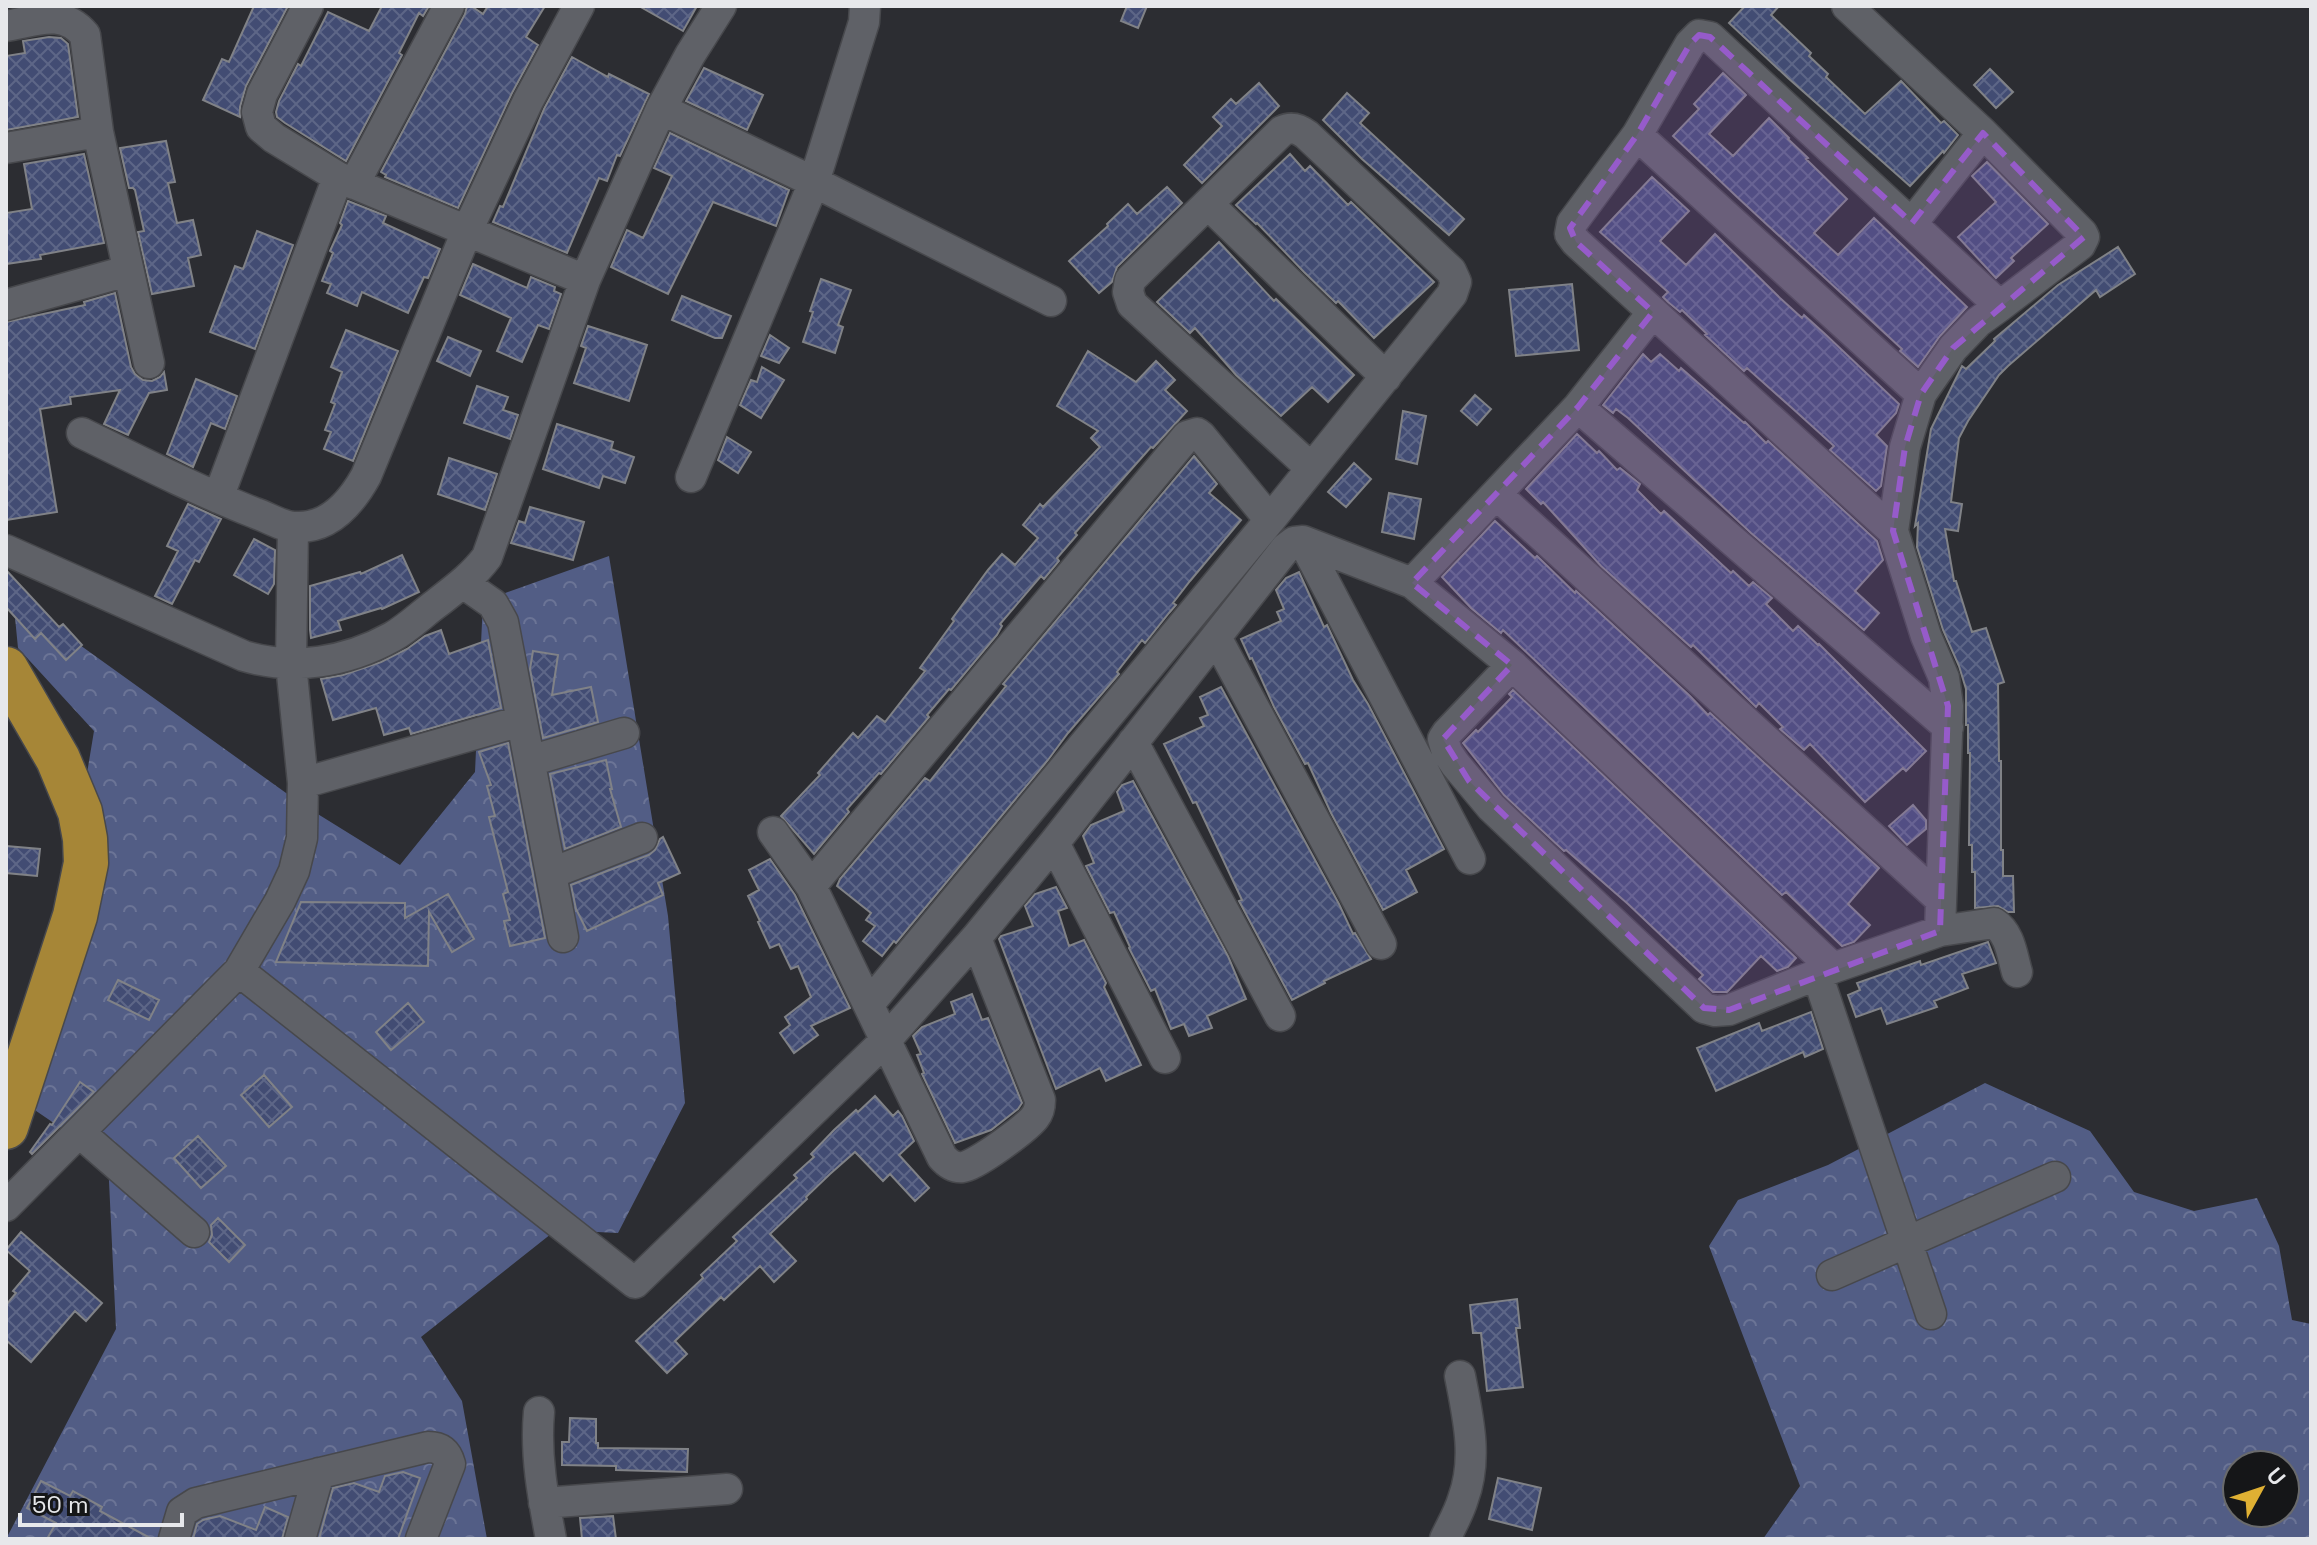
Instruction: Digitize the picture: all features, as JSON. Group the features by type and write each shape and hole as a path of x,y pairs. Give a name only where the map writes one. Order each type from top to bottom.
{"highway":[{"path":"6,669 58,759 80,812 86,863 75,916 6,1127"}],"street":[{"path":"308,6 262,94 257,112 261,127 274,138 346,180 585,280"},
{"path":"218,498 346,180 449,6"},
{"path":"82,433 218,498 293,527 313,526 344,508 366,476 467,231 528,101 579,6"},
{"path":"6,550 244,656 291,664 342,659 393,636 463,583 487,557 585,280 661,109 721,6"},
{"path":"691,477 814,182 864,22 865,6"},
{"path":"1847,6 1983,133 2084,237 2080,245 1978,322 1953,348 1921,394 1905,447 1893,531 1926,636 1944,678 1948,706 1940,931"},
{"path":"6,26 58,17 77,25 85,35 98,132 149,363"},
{"path":"1893,531 1576,242 1570,234 1572,223 1637,135 1690,44 1699,35 1710,37 2000,306"},
{"path":"661,109 1051,301"},
{"path":"239,971 635,1283 876,1020 1452,294 1456,282 1451,271 1300,129 1288,128 1130,280 1128,292 1132,304 1311,468"},
{"path":"6,148 98,132"},
{"path":"1912,223 1983,133"},
{"path":"1637,135 1921,394"},
{"path":"1208,204 1386,377"},
{"path":"6,305 127,271"},
{"path":"1412,583 1578,407 1653,312"},
{"path":"1578,407 1948,727"},
{"path":"811,886 1187,436 1197,433 1201,436 1270,520"},
{"path":"1496,494 1940,899"},
{"path":"6,1206 239,971 294,871 302,838 303,783 291,664 293,527"},
{"path":"876,1020 976,938 1290,544 1303,541 1412,583 1512,665 1825,971 1931,1314"},
{"path":"1303,541 1470,859"},
{"path":"463,583 486,598 499,613 563,937"},
{"path":"1216,637 1381,944"},
{"path":"1512,665 1443,739 1447,752 1491,807 1704,1008 1729,1010 1825,971 1940,931 1994,923 2005,932 2017,972"},
{"path":"303,783 521,721"},
{"path":"530,761 624,733"},
{"path":"1133,742 1280,1016"},
{"path":"773,832 811,886 942,1157 953,1167 969,1166 1014,1136 1034,1119 1040,1100 976,938"},
{"path":"552,873 642,838"},
{"path":"1054,843 1165,1058"},
{"path":"80,1133 194,1232"},
{"path":"1832,1275 2055,1177"},
{"path":"1445,1539 1463,1499 1472,1463 1469,1418 1460,1376"},
{"path":"539,1412 539,1469 551,1539"},
{"path":"174,1539 180,1517 191,1505 436,1447 443,1451 450,1464 421,1539"},
{"path":"300,1539 319,1473"},
{"path":"544,1503 727,1489"}],"highlighted area":[{"path":"1699,35 1710,37 1912,223 1983,133 2084,237 1953,348 1921,394 1905,447 1893,531 1948,706 1940,931 1729,1010 1704,1008 1469,781 1443,739 1512,665 1412,583 1578,407 1653,312 1576,242 1570,228 1637,135 1690,44"}],"green space":[{"path":"609,556 668,916 685,1103 618,1233 556,1230 421,1337 462,1401 487,1539 6,1539 116,1329 108,1160 23,1102 74,852 94,731 18,648 13,597 300,803 400,865 475,772 483,601"},
{"path":"1985,1083 2090,1131 2134,1192 2194,1211 2257,1198 2279,1246 2292,1320 2311,1324 2311,1539 1763,1539 1800,1486 1709,1246 1738,1200 1828,1165"}],"building":[{"path":"254,6 288,6 246,86 240,117 203,100 222,59 229,62"},
{"path":"382,6 429,6 423,16 419,13 399,53 402,55 346,161 285,123 276,112 298,64 301,66 328,12 369,31"},
{"path":"467,6 483,14 488,6 545,6 526,37 538,45 458,208 385,177 381,172"},
{"path":"639,6 697,6 683,31"},
{"path":"1127,6 1147,6 1138,28 1121,21"},
{"path":"1745,6 1779,6 1771,15 1811,53 1809,56 1828,74 1826,77 1865,114 1901,81 1941,123 1944,121 1958,135 1910,186 1729,23"},
{"path":"61,38 68,44 78,117 6,130 6,56 25,53 23,41"},
{"path":"572,57 608,77 609,74 649,94 607,181 599,178 567,253 493,222 500,206 503,207 544,109"},
{"path":"704,68 763,95 747,130 686,101"},
{"path":"1990,69 2013,92 1996,108 1974,85"},
{"path":"1723,73 1746,95 1709,134 1733,156 1769,118 1847,199 1814,233 1838,255 1874,218 1967,307 1940,336 1918,367 1673,136 1699,109 1694,104"},
{"path":"1259,83 1279,106 1202,183 1184,165 1222,126 1213,117 1231,99 1236,104"},
{"path":"1347,93 1369,113 1360,123 1464,219 1449,235 1362,159 1323,120"},
{"path":"670,133 789,190 776,226 713,202 668,294 611,267 627,230 643,238 672,176 654,168"},
{"path":"166,141 175,182 168,183 177,223 193,220 201,255 188,258 194,286 152,294 138,232 144,231 135,190 129,188 120,148"},
{"path":"84,154 104,243 40,255 41,259 6,264 6,213 32,209 24,164"},
{"path":"1290,154 1305,171 1310,166 1348,205 1351,202 1434,282 1374,338 1236,205"},
{"path":"1987,162 2048,224 2011,258 2014,261 1996,278 1958,237 1996,202 1972,176"},
{"path":"1652,177 1689,211 1660,241 1686,265 1715,234 1780,298 1802,318 1804,315 1899,404 1896,413 1876,435 1887,446 1881,486 1876,491 1830,450 1834,446 1747,368 1744,371 1682,310 1680,312 1668,302 1663,297 1668,292 1600,232"},
{"path":"1167,187 1182,203 1117,267 1112,282 1099,293 1069,261 1128,204 1137,214"},
{"path":"348,201 386,216 383,223 440,249 408,313 362,292 357,306 327,293 331,284 322,281"},
{"path":"257,231 293,245 255,349 210,332 235,266 243,269"},
{"path":"1219,242 1274,301 1276,299 1354,375 1328,402 1312,387 1281,416 1236,375 1195,328 1190,333 1157,302"},
{"path":"2118,247 2135,274 2100,297 2096,290 2008,366 1959,438 1951,502 1962,504 1958,531 1945,529 1954,581 1972,632 1986,628 2004,682 1998,684 2001,850 2003,876 2013,876 2014,912 1998,906 1975,908 1975,872 1972,872 1972,845 1969,845 1970,753 1966,689 1943,630 1917,547 1918,523 1915,526 1931,429 1962,366 1966,369 1994,339 2058,285"},
{"path":"473,264 527,288 531,277 555,287 554,291 561,294 549,329 538,325 522,362 497,351 511,318 460,295"},
{"path":"821,279 851,290 838,325 843,327 835,353 803,342"},
{"path":"1572,284 1579,350 1516,356 1509,290"},
{"path":"115,293 131,367 143,380 152,381 164,372 167,390 149,393 128,435 104,424 120,390 70,397 71,404 40,409 57,512 6,520 6,322 85,305 84,302"},
{"path":"682,296 731,316 722,338 672,320"},
{"path":"588,326 647,345 629,401 574,383 586,348 581,346"},
{"path":"346,330 398,351 353,461 324,449 331,432 325,430 335,404 331,402 342,372 331,367"},
{"path":"770,335 789,348 779,363 761,356"},
{"path":"448,337 481,351 470,376 437,361"},
{"path":"1088,351 1136,382 1156,361 1175,380 1165,390 1187,411 1075,533 1077,535 1057,558 1059,561 1044,579 1041,576 1000,624 1002,626 997,635 927,715 929,717 881,774 847,809 849,812 814,854 781,816 820,775 818,773 853,733 858,738 877,716 885,722 925,671 920,668 988,570 1002,554 1015,565 1038,538 1023,525 1040,504 1043,507 1100,447 1091,438 1098,431 1057,406"},
{"path":"1643,354 1651,362 1660,354 1679,371 1681,368 1766,443 1768,441 1877,541 1883,560 1855,591 1879,613 1864,630 1751,533 1628,418 1616,409 1613,413 1603,405"},
{"path":"762,367 784,380 761,418 740,405 751,380 757,382"},
{"path":"196,379 237,396 225,429 211,423 193,467 167,454"},
{"path":"477,386 508,397 503,410 518,415 510,439 464,423"},
{"path":"1475,395 1491,409 1477,425 1461,411"},
{"path":"1403,411 1426,416 1417,464 1396,459"},
{"path":"557,424 613,442 611,449 634,457 625,483 603,476 599,488 543,469"},
{"path":"1577,434 1617,470 1620,468 1640,484 1637,490 1661,514 1664,511 1731,573 1733,571 1749,586 1753,582 1772,598 1766,604 1793,631 1798,626 1819,644 1926,751 1906,771 1903,768 1865,802 1810,744 1804,750 1780,729 1783,727 1759,703 1756,707 1693,645 1691,647 1601,566 1543,502 1541,504 1526,489"},
{"path":"727,437 751,452 738,473 718,460"},
{"path":"1194,456 1217,484 1209,493 1241,520 1190,581 1173,603 1176,605 1145,643 1142,640 1117,672 1119,674 882,956 863,941 875,926 866,920 871,913 837,886 840,879 925,778 930,781 1006,686 1003,684"},
{"path":"449,458 497,474 485,510 438,494"},
{"path":"1354,463 1371,479 1346,507 1328,492"},
{"path":"1389,493 1421,499 1414,539 1382,532"},
{"path":"188,504 221,519 199,562 195,560 172,604 155,596 178,551 167,546"},
{"path":"530,507 584,522 573,560 511,543 519,521 525,523"},
{"path":"1495,521 1879,868 1848,904 1870,925 1854,942 1842,946 1786,892 1782,895 1503,630 1501,633 1471,608 1442,577"},
{"path":"254,539 275,550 274,584 268,594 234,575"},
{"path":"402,555 419,592 382,609 338,621 341,630 311,638 310,586 361,574"},
{"path":"6,570 59,627 63,624 82,645 66,660 41,633 35,639 6,607"},
{"path":"1299,572 1324,627 1327,625 1353,680 1444,849 1406,870 1417,892 1383,910 1241,639 1281,621 1277,612 1284,609 1276,590 1286,578"},
{"path":"441,630 449,654 488,640 501,708 411,734 409,728 384,735 376,708 333,720 321,679 381,662"},
{"path":"533,651 558,655 552,695 591,687 598,722 543,738 530,669"},
{"path":"1221,687 1353,934 1371,959 1292,1000 1239,901 1242,900 1196,802 1193,803 1164,744 1204,726 1200,718 1208,715 1200,697"},
{"path":"1513,690 1796,958 1788,967 1777,971 1761,956 1727,992 1713,992 1699,979 1703,975 1628,904 1564,851 1504,795 1463,743 1512,697 1509,694"},
{"path":"508,743 545,938 510,946 504,921 510,920 503,894 508,892 489,817 495,816 487,786 491,785 479,752"},
{"path":"606,760 610,789 621,827 565,849 550,774"},
{"path":"1133,781 1228,956 1246,999 1207,1016 1212,1028 1189,1036 1184,1024 1171,1029 1155,989 1151,991 1114,912 1110,913 1086,866 1094,863 1083,836 1091,825 1124,811 1117,792 1122,785"},
{"path":"1913,805 1926,820 1926,829 1907,845 1889,826"},
{"path":"663,837 680,873 658,883 663,895 587,931 576,909 571,885 649,855"},
{"path":"6,846 40,849 37,876 6,873"},
{"path":"770,859 795,895 850,1008 811,1026 818,1035 794,1053 780,1033 790,1025 785,1017 811,997 798,966 791,969 779,944 770,948 748,896 759,890 749,870"},
{"path":"1056,887 1067,908 1058,911 1069,946 1084,940 1141,1065 1106,1081 1100,1068 1056,1089 999,939 1033,926 1025,906 1035,894"},
{"path":"448,894 474,939 452,952 429,912 428,966 276,962 301,902 405,903 405,918"},
{"path":"1988,942 1996,963 1962,974 1968,988 1934,1001 1937,1007 1887,1024 1881,1008 1856,1017 1848,995 1860,990 1857,983"},
{"path":"118,980 159,1000 149,1020 108,1000"},
{"path":"972,994 982,1020 988,1018 1022,1103 991,1130 955,1143 922,1074 917,1055 921,1054 913,1036 922,1027 955,1014 951,1002"},
{"path":"408,1003 424,1022 391,1050 376,1032"},
{"path":"1811,1012 1823,1049 1805,1057 1803,1052 1716,1091 1697,1048 1759,1023 1762,1031"},
{"path":"264,1075 292,1107 269,1127 241,1095"},
{"path":"80,1082 94,1092 32,1154 30,1152"},
{"path":"875,1096 893,1116 898,1111 902,1116 914,1141 899,1155 929,1188 915,1201 890,1174 883,1181 855,1152 770,1234 796,1261 774,1282 760,1266 724,1300 721,1297 675,1341 687,1354 667,1373 636,1341 703,1278 701,1275 737,1241 733,1237 797,1178 794,1175 814,1157 811,1154 834,1130"},
{"path":"198,1136 226,1166 201,1188 174,1158"},
{"path":"218,1218 245,1245 229,1262 209,1242 211,1225"},
{"path":"21,1232 102,1303 86,1321 75,1311 31,1362 6,1340 6,1305 30,1271 6,1250"},
{"path":"1517,1299 1520,1328 1516,1328 1523,1387 1487,1391 1481,1333 1473,1333 1470,1305"},
{"path":"570,1418 596,1419 598,1448 688,1449 687,1472 562,1465 562,1442 569,1442"},
{"path":"403,1472 420,1478 398,1539 319,1539 333,1488 354,1483 379,1492 385,1476"},
{"path":"1498,1478 1541,1488 1532,1530 1489,1519"},
{"path":"41,1481 70,1496 73,1491 102,1507 100,1511 152,1539 47,1539 56,1523 27,1508"},
{"path":"265,1507 288,1517 282,1539 193,1539 197,1524 220,1516 256,1530"},
{"path":"613,1516 616,1539 582,1539 580,1518"}]}
